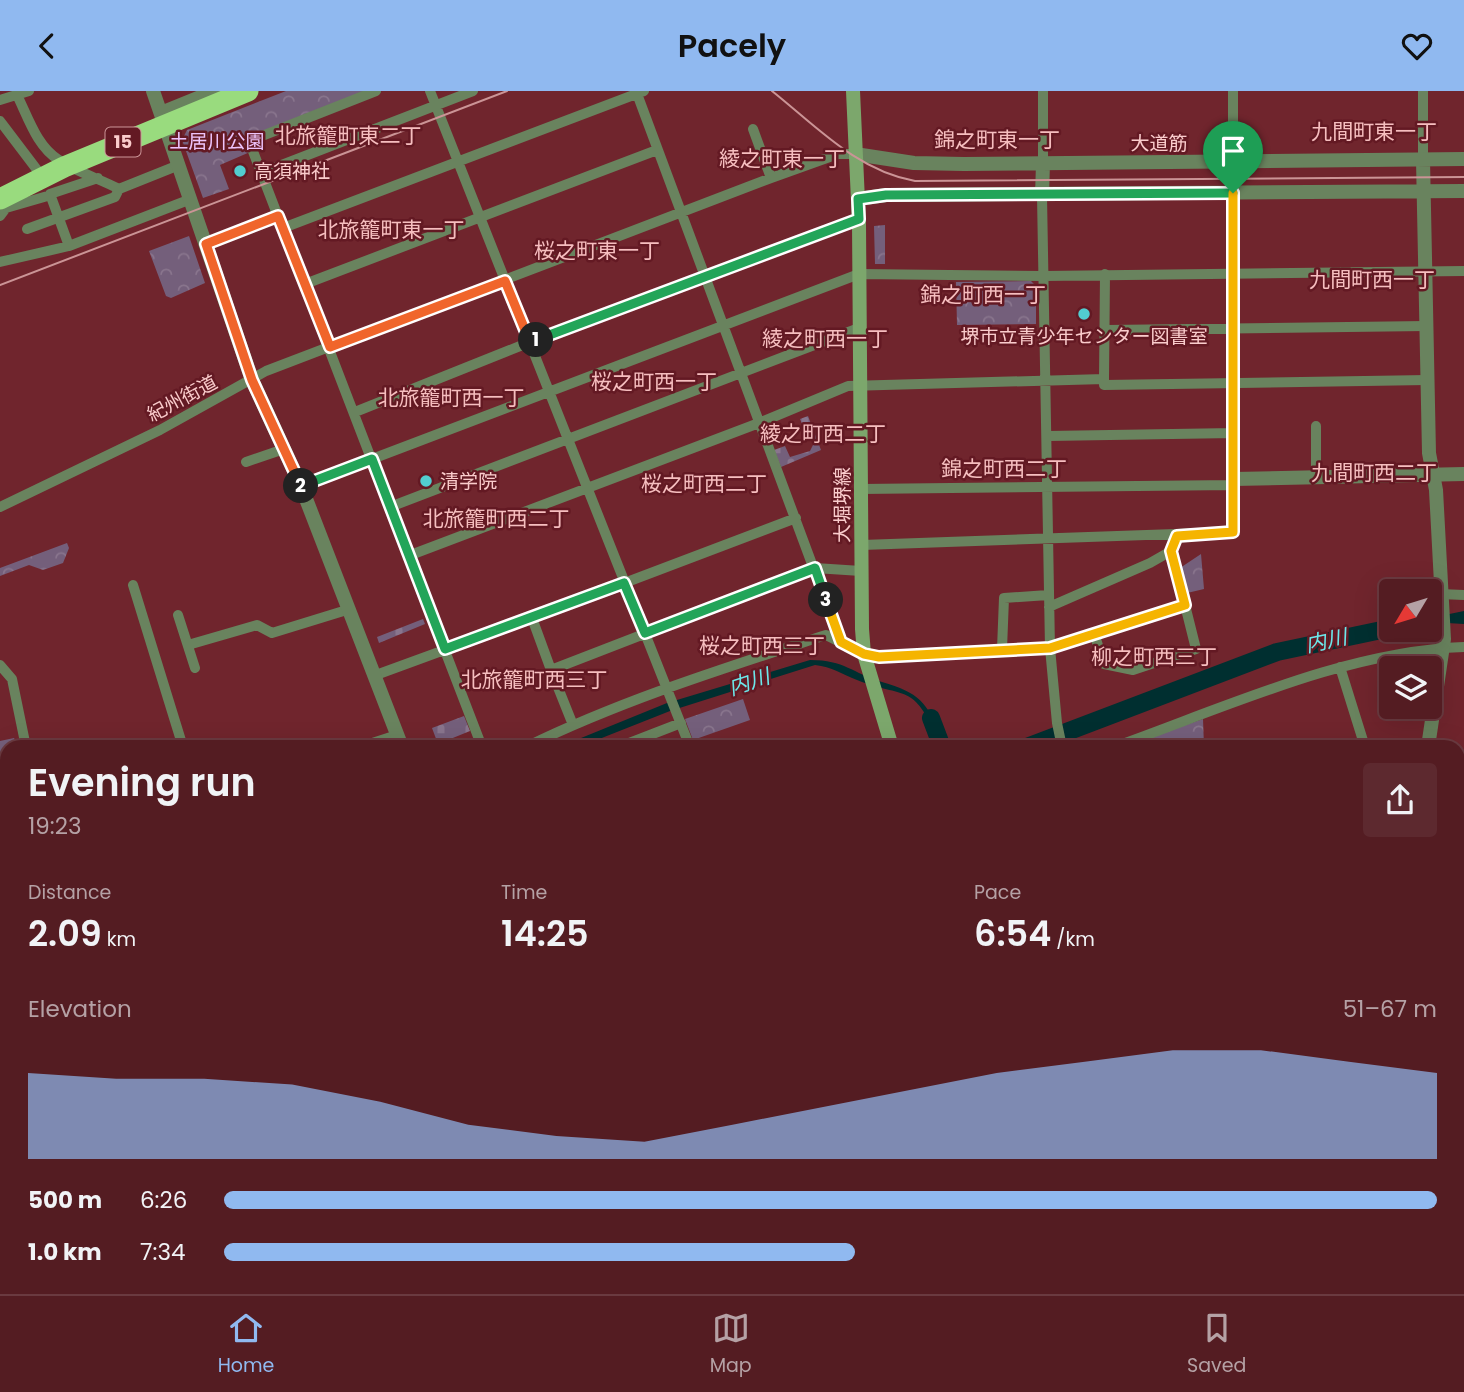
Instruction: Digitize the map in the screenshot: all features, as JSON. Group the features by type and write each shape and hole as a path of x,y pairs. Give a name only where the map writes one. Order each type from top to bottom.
{"highway":[{"name":"15","path":"0,183 56,155 218,91"},
{"name":"15","path":"0,199 64,167 251,91"}],"main road":[{"name":"大堀堺線","path":"853,91 859,219 864,654 890,740"}],"street":[{"path":"152,91 252,380 301,487 400,740"},
{"path":"163,120 218,91"},
{"path":"163,120 251,91"},
{"path":"376,91 249,141 479,740"},
{"path":"430,91 687,740"},
{"path":"261,173 473,91"},
{"path":"1043,91 1048,594 1050,648 1060,740"},
{"path":"862,545 1048,541 1233,532 1233,91"},
{"path":"1423,91 1429,453 1433,474 1440,579"},
{"path":"283,228 639,92 657,150 841,642"},
{"path":"0,100 23,93 42,143 59,161 120,189"},
{"path":"0,121 43,176 69,246"},
{"path":"753,129 771,178"},
{"path":"20,147 42,143"},
{"path":"305,284 657,150"},
{"name":"紀州街道","path":"0,507 160,430 252,380 330,347 771,178 838,154 855,154"},
{"name":"大道筋","path":"855,154 914,163 1464,159"},
{"path":"27,229 115,197 120,189 179,165"},
{"path":"0,216 6,208 98,178"},
{"path":"858,199 886,195 1464,191"},
{"path":"0,262 69,246 191,199"},
{"path":"206,244 278,216"},
{"path":"355,412 530,342 859,219"},
{"path":"301,487 859,274 1044,276 1464,271"},
{"path":"1105,274 1104,385 1427,380"},
{"path":"1105,330 1426,326"},
{"path":"390,507 859,328"},
{"path":"408,556 859,383 1104,379"},
{"path":"1316,426 1316,478"},
{"path":"1048,436 1234,433"},
{"path":"246,462 284,449"},
{"path":"861,489 1047,489 1464,474"},
{"path":"376,675 796,518"},
{"path":"1094,633 1104,664 1133,670 1196,649 1171,551 1177,536"},
{"path":"1049,607 1150,563 1171,551"},
{"path":"551,670 815,568 861,571"},
{"path":"133,585 181,740"},
{"path":"1002,649 1004,598 1048,594"},
{"path":"1442,598 1464,595"},
{"path":"541,740 573,725 826,635 864,654 879,657 1050,648 1185,605"},
{"path":"188,645 257,625 272,633 350,609"},
{"path":"1429,740 1444,648 1442,609"},
{"path":"178,615 195,668"},
{"path":"532,618 573,725"},
{"path":"1134,740 1340,667 1444,648 1464,647"},
{"path":"0,666 12,679 25,740"},
{"path":"1340,667 1364,740"},
{"path":"634,740 679,719"}],"green space":[{"name":"土居川公園","path":"286,91 365,91 245,138 250,152 220,165 229,189 203,198 182,140 187,130"},
{"path":"885,225 885,264 875,264 874,226"},
{"path":"189,236 205,283 171,298 166,296 149,251"},
{"path":"1031,281 1036,286 1036,324 957,325 956,282"},
{"path":"808,416 821,450 781,467 774,450 785,446 790,457 810,451 814,443 807,422 802,424 800,419"},
{"path":"67,543 69,548 63,563 43,570 29,565 0,576 0,568"},
{"path":"1201,554 1204,589 1187,593 1180,568"},
{"path":"423,619 425,624 379,643 377,637"},
{"path":"743,699 750,720 693,740 685,719"},
{"path":"464,716 470,731 448,740 436,740 432,728"},
{"path":"1203,719 1204,740 1142,740"}],"water":[{"path":"1464,611 1464,624 1442,623 1442,616"},
{"path":"810,660 832,662 913,695 926,707 941,738 937,739 922,708 906,695 815,665 670,711 597,740 576,740 667,703"}],"waterway":[{"name":"内川","path":"1045,740 1277,652 1379,631"},
{"name":"内川","path":"931,718 939,740"}],"tram line":[{"path":"0,285 507,91"},
{"path":"772,91 856,157 874,168 915,181 1464,177"}],"place":[{"name":"高須神社","path":"240,171"},
{"name":"堺市立青少年センター図書室","path":"1084,314"},
{"name":"清学院","path":"426,481"}],"district":[{"name":"九間町東一丁","path":"1374,132"},
{"name":"北旅籠町東二丁","path":"348,136"},
{"name":"錦之町東一丁","path":"997,140"},
{"name":"綾之町東一丁","path":"782,159"},
{"name":"北旅籠町東一丁","path":"391,230"},
{"name":"桜之町東一丁","path":"597,251"},
{"name":"九間町西一丁","path":"1372,280"},
{"name":"錦之町西一丁","path":"983,295"},
{"name":"綾之町西一丁","path":"825,339"},
{"name":"桜之町西一丁","path":"654,382"},
{"name":"北旅籠町西一丁","path":"451,398"},
{"name":"綾之町西二丁","path":"823,434"},
{"name":"錦之町西二丁","path":"1004,469"},
{"name":"九間町西二丁","path":"1374,473"},
{"name":"桜之町西二丁","path":"704,484"},
{"name":"北旅籠町西二丁","path":"496,519"},
{"name":"桜之町西三丁","path":"762,646"},
{"name":"柳之町西三丁","path":"1154,657"},
{"name":"北旅籠町西三丁","path":"534,680"}],"route":[{"path":"1233,193 1233,532 1177,536 1171,551 1185,605 1050,648 1002,649 950,655 879,657 864,654 841,642 815,568 645,633 624,583 445,649 372,459 301,487 252,380 206,244 278,216 330,347 505,281 530,342 859,219 858,199 886,195 1233,193"}]}
